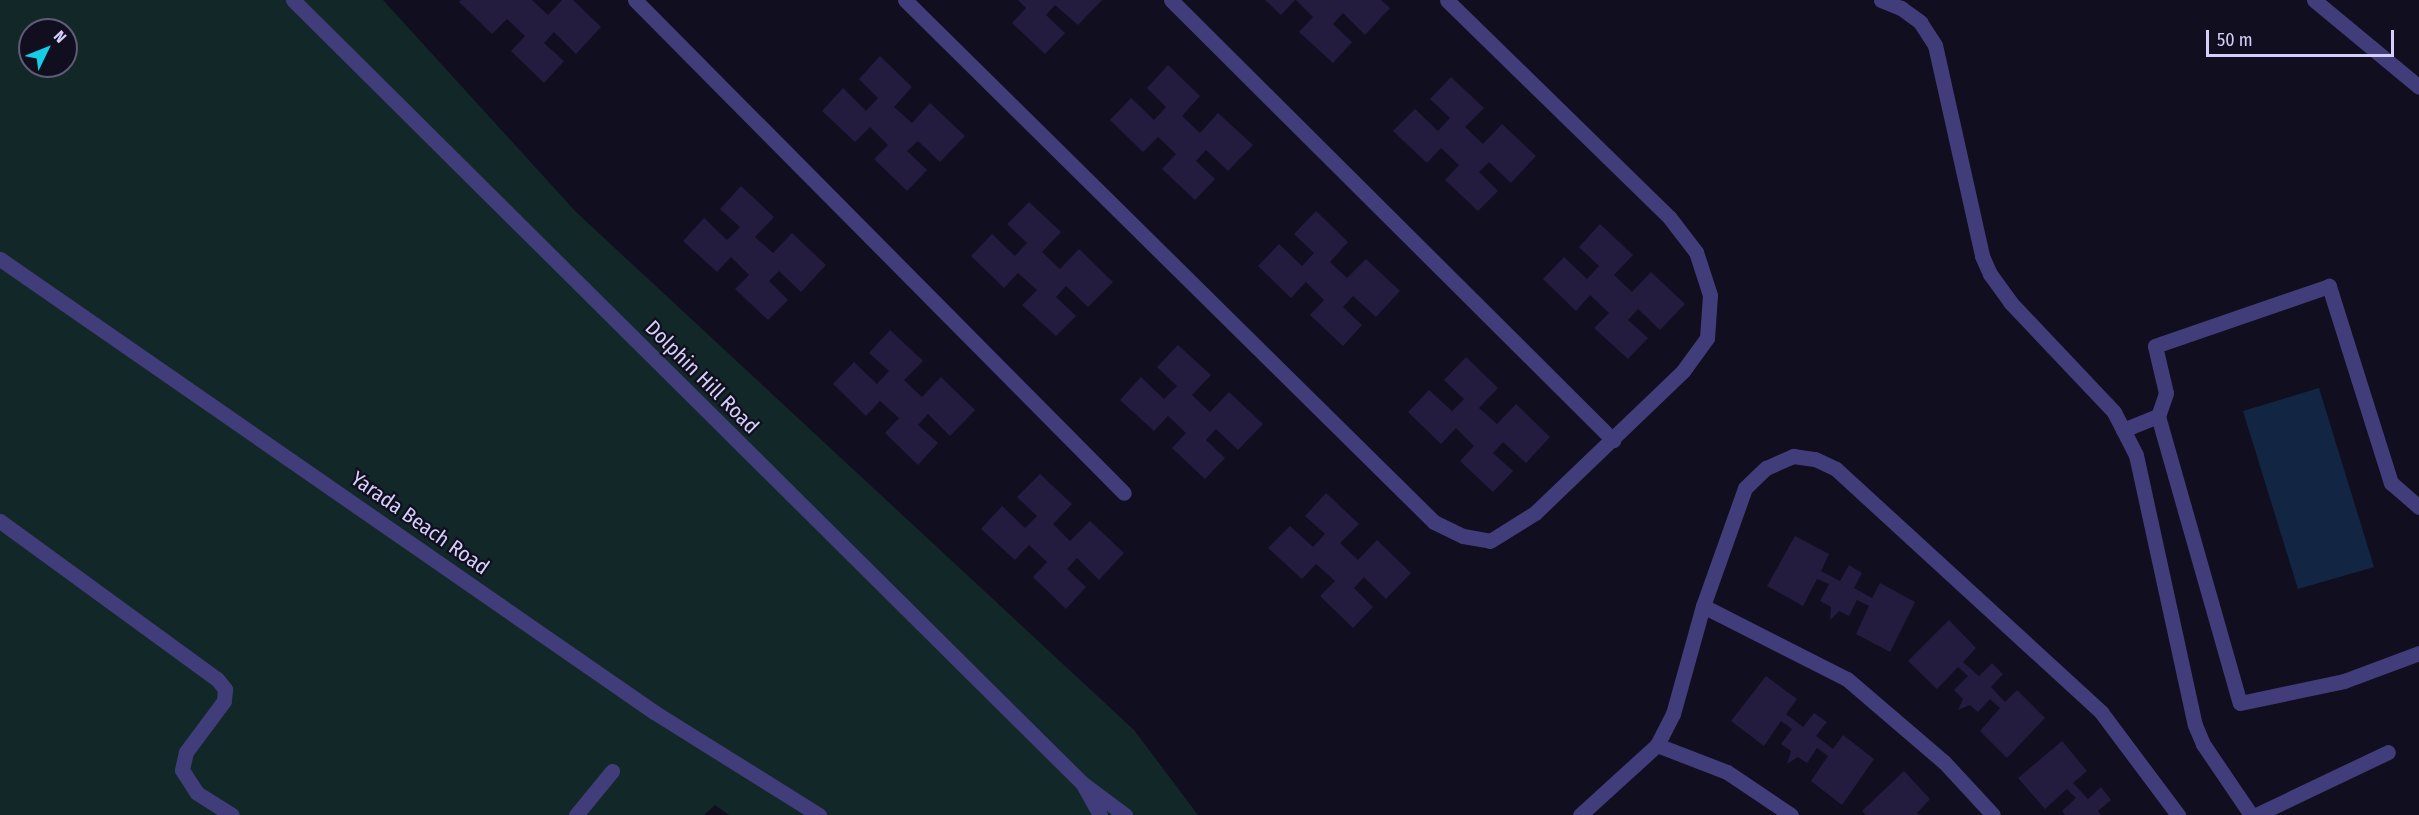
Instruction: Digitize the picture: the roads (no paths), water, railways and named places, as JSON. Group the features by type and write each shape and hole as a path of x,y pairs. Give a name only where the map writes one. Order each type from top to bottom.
{"street":[{"name":"Dolphin Hill Road","path":"293,0 1082,783 1125,815"},
{"path":"635,0 1124,493"},
{"path":"904,0 1434,522 1463,536 1490,541 1536,513 1683,371 1707,338 1710,295 1696,252 1668,217 1447,0"},
{"path":"1171,0 1614,440"},
{"path":"1881,0 1901,8 1920,22 1935,45 1982,256 1990,274 2010,302 2114,412 2136,455 2195,725 2203,744 2254,815 2388,752"},
{"path":"2314,0 2419,87"},
{"name":"Yarada Beach Road","path":"0,259 654,712 819,815"},
{"path":"2419,507 2391,483 2330,286 2155,346 2166,393 2158,416 2240,703 2344,681 2419,653"},
{"path":"2123,430 2158,416"},
{"path":"1580,815 1657,745 1679,697 1703,606 1745,488 1766,468 1793,456 1815,459 1836,470 2101,712 2178,815"},
{"path":"0,521 217,679 225,689 224,701 186,752 182,770 196,793 232,815"},
{"path":"1703,606 1847,679 1944,762 1993,815"},
{"path":"1657,745 1727,772 1791,815"},
{"path":"576,815 612,771"},
{"name":"Dolphin Hill Road","path":"1082,783 1100,815"}],"water":[{"path":"2319,388 2374,567 2298,589 2243,411"}]}
